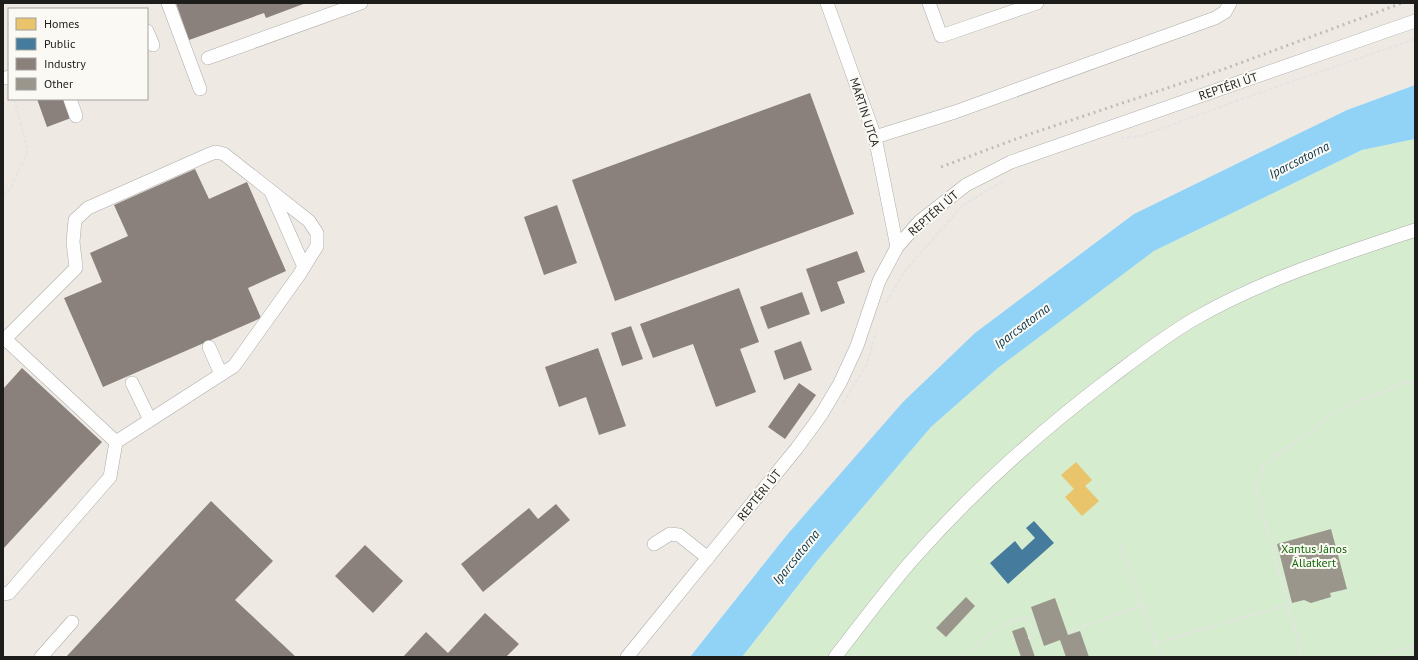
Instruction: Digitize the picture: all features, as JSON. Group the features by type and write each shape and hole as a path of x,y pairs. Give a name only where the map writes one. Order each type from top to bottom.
{"street":[{"path":"168,3 200,88"},
{"path":"208,58 361,3"},
{"name":"MARTIN UTCA","path":"827,3 876,137 897,247"},
{"path":"929,3 941,36 1037,3"},
{"path":"876,137 955,112 1215,18 1225,12 1230,3"},
{"name":"REPTÉRI ÚT","path":"626,657 708,558 821,415 840,383 857,346 879,281 897,247 920,221 966,185 1011,162 1415,21"},
{"path":"148,33 153,45"},
{"path":"70,100 76,116"},
{"path":"3,594 9,593 110,477 116,442 234,366 304,267 317,246 317,233 309,221 224,154 216,152 88,208 75,220 73,242 76,268 4,338 116,442"},
{"path":"271,191 304,267"},
{"path":"836,657 913,559 1002,467 1085,397 1134,360 1196,318 1270,282 1415,230"},
{"path":"209,348 221,374"},
{"path":"132,383 150,420"},
{"path":"654,544 670,534 679,535 708,558"},
{"path":"41,657 72,622"}],"path":[{"path":"1115,140 1141,136 1415,39"},
{"path":"3,196 9,191 28,151 14,100"},
{"path":"882,308 904,272 963,205 1008,178"},
{"path":"843,404 867,364 877,329"},
{"path":"1302,657 1255,485 1264,465 1342,408 1407,382 1415,384"},
{"path":"1120,542 1160,657"},
{"path":"1070,632 1142,605"},
{"path":"1155,643 1287,605"},
{"path":"963,657 1004,624 1021,618 1028,617 1035,636 1028,638"},
{"path":"1374,657 1415,646"},
{"path":"853,657 860,649"}],"shaded area":[{"path":"3,3 1415,3 1415,85 1347,110 1134,214 786,536 690,657 3,657"}],"green space":[{"name":"Xantus János Állatkert","path":"1415,139 1415,657 742,657 818,560 931,427 998,368 1154,251 1362,150"}],"water":[{"name":"Iparcsatorna","path":"1415,85 1415,139 1362,150 1154,251 998,368 931,427 818,560 742,657 690,657 786,536 903,402 975,333 1134,214 1347,110"}],"building: Homes":[{"path":"1076,462 1092,480 1085,486 1099,501 1082,516 1065,497 1074,489 1061,475"}],"building: Public":[{"path":"1034,521 1054,543 1008,584 990,563 1015,541 1022,550 1035,538 1026,528"}],"building: Industry":[{"path":"176,3 306,3 266,18 264,13 189,40"},
{"path":"810,93 854,214 615,301 572,180"},
{"path":"37,100 64,100 71,118 47,127"},
{"path":"195,169 209,199 247,182 286,271 248,288 261,318 103,387 64,298 102,282 90,253 128,236 114,205"},
{"path":"557,205 577,263 544,275 524,217"},
{"path":"857,251 865,272 837,282 845,303 821,312 806,269"},
{"path":"739,288 759,342 740,349 756,392 716,407 693,344 653,358 640,324"},
{"path":"802,292 810,314 768,329 760,307"},
{"path":"631,326 643,359 622,366 611,333"},
{"path":"801,341 812,370 784,380 774,351"},
{"path":"598,348 626,426 599,435 586,397 559,407 545,367"},
{"path":"22,368 102,442 3,549 3,389"},
{"path":"799,383 816,395 785,439 768,427"},
{"path":"211,501 273,561 235,600 296,657 66,657"},
{"path":"556,504 570,520 483,592 461,564 529,508 538,519"},
{"path":"365,545 403,581 373,613 335,576"},
{"path":"485,613 519,644 506,657 403,657 426,632 448,653"}],"building: Other":[{"path":"1331,529 1347,589 1330,593 1331,597 1311,603 1304,600 1292,603 1277,544"},
{"path":"966,597 975,606 946,637 936,628"},
{"path":"1055,598 1068,635 1080,631 1089,657 1066,657 1060,640 1044,646 1031,607"},
{"path":"1024,627 1035,657 1021,657 1012,631"}],"railway":[{"path":"941,167 1024,136 1224,69 1402,3"}]}
